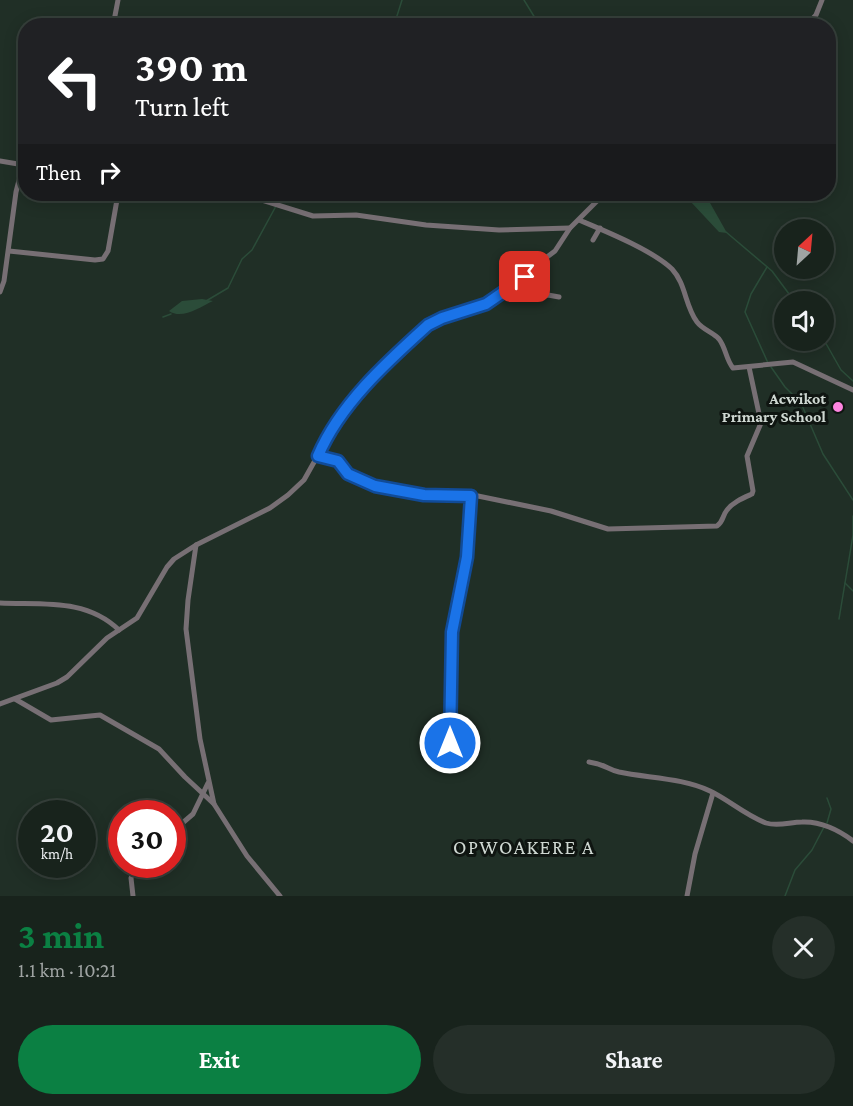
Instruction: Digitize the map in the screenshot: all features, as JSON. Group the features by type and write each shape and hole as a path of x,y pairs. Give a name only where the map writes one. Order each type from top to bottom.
{"street":[{"path":"115,18 118,0"},
{"path":"813,18 822,0"},
{"path":"0,161 18,164"},
{"path":"0,292 9,251 18,185"},
{"path":"9,251 103,259 108,251 117,201"},
{"path":"265,201 313,216 356,215 408,223 499,230 570,228"},
{"path":"0,704 67,677 118,630 137,618 167,567 196,545 270,508 283,499 304,480 336,423 355,399 428,325 442,318 486,304 519,282 555,251 570,228 597,201"},
{"path":"579,220 600,228 654,256 673,270 684,287 686,302 699,325 718,339 730,366 739,368 793,362 853,390"},
{"path":"593,240 600,228"},
{"path":"519,282 536,298 548,295 559,297"},
{"path":"318,456 338,461 348,474 375,486 424,495 471,496 551,511 608,529 717,526 723,521 726,510 733,503 752,494 753,491 747,456 760,423 749,367"},
{"path":"450,743 452,632 467,557 471,496"},
{"path":"196,545 186,629 200,739 214,804"},
{"path":"0,603 63,604 108,620 118,630"},
{"path":"15,699 51,720 86,715 108,718 159,749 214,804 247,856 280,896"},
{"path":"589,762 603,764 617,771 694,785 713,793 749,816 768,823 775,825 802,821 819,823 853,841"},
{"path":"186,820 193,814 208,783"},
{"path":"687,896 695,854 713,793"},
{"path":"131,878 133,896"}],"shaded area":[{"path":"689,201 709,201 727,233 719,232"},
{"path":"202,299 213,301 185,313 169,311 182,301"}],"waterway":[{"path":"396,18 402,0"},
{"path":"524,0 535,18"},
{"path":"206,301 228,288 242,259 252,250 276,206"},
{"path":"726,232 772,271 787,291"},
{"path":"767,267 751,294 745,312 768,363"},
{"path":"163,317 171,314"},
{"path":"830,351 841,370 853,381"},
{"path":"771,367 785,387 801,403 823,454 853,500"},
{"path":"839,619 853,535 853,516"},
{"path":"845,583 853,591"},
{"path":"827,798 831,809 827,823"},
{"path":"785,896 795,870 812,850 824,827"}],"place":[{"name":"Acwikot Primary School","path":"838,407"}],"district":[{"name":"OPWOAKERE A","path":"524,847"}],"route":[{"path":"450,743 452,632 464,580 471,496 424,495 375,486 348,474 338,461 318,456 336,423 355,399 428,325 497,299 525,277"}]}
